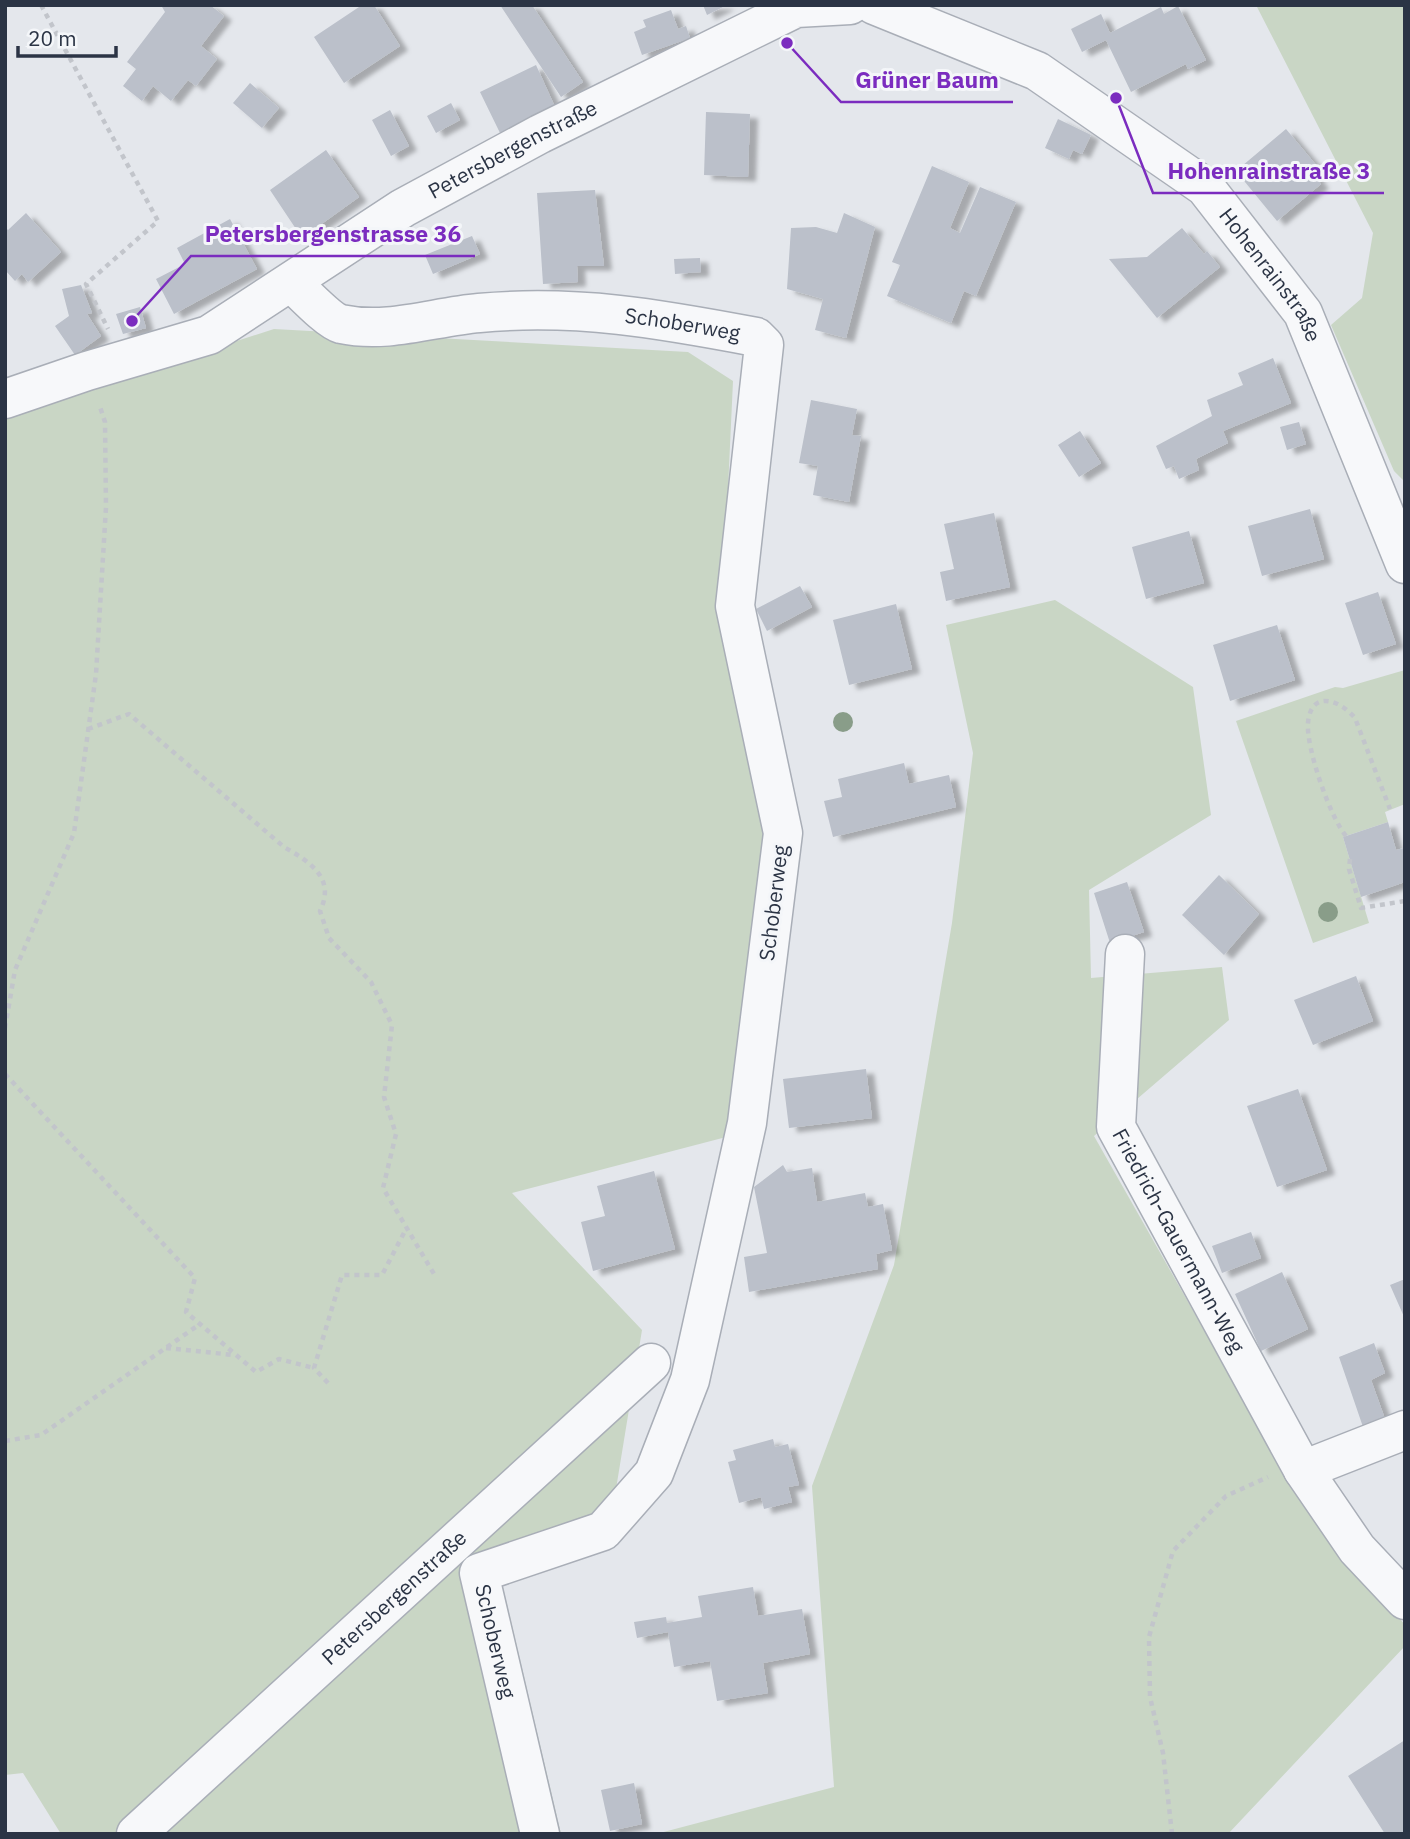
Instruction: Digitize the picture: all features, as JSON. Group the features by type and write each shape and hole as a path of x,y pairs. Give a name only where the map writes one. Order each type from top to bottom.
{"street":[{"path":"795,7 850,5"},
{"name":"Hohenrainstraße","path":"874,5 1037,71 1205,187 1303,313 1405,564"},
{"name":"Petersbergenstraße","path":"5,398 209,335 414,202 540,134 795,7"},
{"name":"Schoberweg","path":"292,283 338,323 379,328 479,313 588,310 642,315 756,337 764,345 735,606 783,833 747,1123 690,1380 654,1473 603,1531 480,1573 540,1834"},
{"name":"Friedrich-Gauermann-Weg","path":"1125,954 1116,1127 1303,1471 1357,1549 1405,1600"},
{"name":"Petersbergenstraße","path":"136,1834 652,1363"},
{"path":"1303,1471 1405,1430"}],"path":[{"path":"41,5 158,221 86,284 109,331"},
{"path":"5,1028 15,970 74,833 96,674 106,507 105,422 87,371"},
{"path":"1346,836 1337,825 1313,757 1308,722 1314,708 1322,701 1334,700 1345,706 1355,718 1390,809"},
{"path":"88,729 129,714 252,821 284,847 312,863 325,883 326,899 320,911 329,938 371,982 393,1025 384,1097 396,1134 383,1188 434,1274"},
{"path":"1350,859 1349,869 1361,908 1405,901"},
{"path":"5,1074 195,1278 187,1312 256,1372 279,1359 314,1368 328,1383"},
{"path":"314,1368 342,1275 382,1275 407,1228"},
{"path":"5,1441 41,1435 200,1324"},
{"path":"165,1348 236,1355"},
{"path":"1172,1834 1163,1753 1150,1697 1149,1637 1174,1551 1226,1496 1285,1470 1303,1471"}],"green space":[{"path":"1256,5 1405,5 1405,482 1394,471 1331,325 1362,298 1373,233"},
{"path":"274,329 688,352 733,381 723,597 772,836 730,1136 512,1193 642,1330 607,1544 501,1579 561,1834 61,1834 23,1773 5,1775 5,416"},
{"path":"1055,600 1193,687 1211,815 1089,890 1091,978 1222,967 1229,1020 1094,1136 1293,1487 1405,1625 1405,1646 1228,1834 656,1834 834,1787 812,1486 894,1265 952,923 973,753 946,625"},
{"path":"1405,670 1405,804 1385,812 1388,822 1343,837 1369,923 1313,943 1236,721 1335,687 1343,688"}],"building":[{"path":"161,5 210,5 224,16 201,46 217,59 196,86 188,80 171,101 153,86 142,101 123,86 136,69 127,62 165,12"},
{"path":"362,5 374,5 400,46 344,83 314,37"},
{"path":"500,5 532,5 583,82 561,97"},
{"path":"703,5 727,5 707,15"},
{"path":"1178,6 1206,60 1188,69 1186,64 1131,92 1106,40 1082,52 1071,29 1101,14 1110,33 1161,7 1164,14"},
{"path":"671,10 678,29 686,26 690,38 642,55 634,32 646,27 643,20"},
{"path":"536,65 555,107 500,133 480,92"},
{"path":"250,83 279,108 262,128 233,103"},
{"path":"451,103 460,120 436,133 427,116"},
{"path":"390,110 409,146 391,156 372,120"},
{"path":"706,112 750,114 748,177 704,175"},
{"path":"1058,119 1091,135 1082,154 1073,150 1069,159 1045,148"},
{"path":"1286,129 1321,171 1315,177 1321,184 1277,221 1236,171"},
{"path":"326,150 359,197 302,238 270,190"},
{"path":"932,166 969,182 950,228 960,233 980,187 1016,202 976,296 964,291 951,323 887,296 900,265 892,262"},
{"path":"595,190 604,266 577,266 578,282 543,284 537,193"},
{"path":"26,213 61,252 28,282 22,274 15,281 5,270 5,227 8,230"},
{"path":"844,213 875,227 846,338 815,330 823,299 787,289 791,228 816,227 837,233"},
{"path":"230,219 257,269 174,314 156,279 185,264 177,248"},
{"path":"1182,228 1204,254 1207,251 1220,267 1157,318 1109,259 1147,257"},
{"path":"472,236 480,254 433,274 425,255"},
{"path":"700,258 701,272 675,274 674,259"},
{"path":"81,285 92,313 87,314 101,336 75,355 55,326 69,316 62,289"},
{"path":"140,307 146,328 123,334 116,314"},
{"path":"1273,358 1291,403 1223,431 1228,443 1196,459 1199,470 1179,479 1174,466 1166,469 1156,446 1212,416 1207,400 1243,385 1238,373"},
{"path":"811,400 857,409 852,435 861,436 849,502 813,495 818,466 799,463"},
{"path":"1299,422 1306,444 1287,450 1280,427"},
{"path":"1080,431 1101,463 1079,477 1058,445"},
{"path":"1310,509 1324,559 1262,576 1248,526"},
{"path":"994,513 1010,587 946,601 940,572 954,569 944,524"},
{"path":"1189,531 1204,583 1146,599 1132,547"},
{"path":"800,586 812,607 767,631 756,609"},
{"path":"1378,592 1396,644 1363,655 1345,603"},
{"path":"896,604 912,669 849,685 833,620"},
{"path":"1277,625 1295,680 1230,701 1213,645"},
{"path":"904,763 909,784 949,775 956,807 833,837 824,801 842,797 838,779"},
{"path":"1388,822 1396,850 1405,848 1405,882 1361,897 1343,837"},
{"path":"1219,875 1259,914 1224,955 1182,915"},
{"path":"1127,882 1144,932 1110,943 1094,893"},
{"path":"1356,976 1373,1021 1313,1045 1294,1000"},
{"path":"866,1069 872,1118 789,1128 783,1079"},
{"path":"1298,1089 1327,1170 1277,1187 1247,1106"},
{"path":"783,1165 787,1172 812,1168 817,1202 865,1193 868,1207 883,1204 892,1250 876,1254 878,1269 749,1292 744,1257 767,1253 754,1187"},
{"path":"654,1171 675,1249 593,1271 581,1222 605,1216 597,1186"},
{"path":"1251,1232 1261,1258 1222,1273 1212,1246"},
{"path":"1282,1272 1308,1329 1261,1351 1235,1294"},
{"path":"1405,1279 1405,1319 1390,1285"},
{"path":"1374,1343 1385,1373 1371,1380 1385,1419 1363,1427 1339,1357"},
{"path":"773,1439 775,1447 788,1444 799,1485 788,1487 792,1502 764,1509 761,1497 739,1503 728,1462 736,1460 733,1450"},
{"path":"753,1587 758,1616 802,1609 810,1654 763,1663 768,1693 717,1701 710,1661 674,1667 668,1632 637,1638 634,1622 666,1617 667,1623 702,1617 698,1596"},
{"path":"1405,1740 1405,1834 1385,1834 1348,1776"},
{"path":"634,1783 642,1824 610,1831 601,1790"}],"place":[{"name":"Grüner Baum","path":"787,43"},
{"name":"Hohenrainstraße 3","path":"1116,98"},
{"name":"Petersbergenstrasse 36","path":"132,321"}]}
